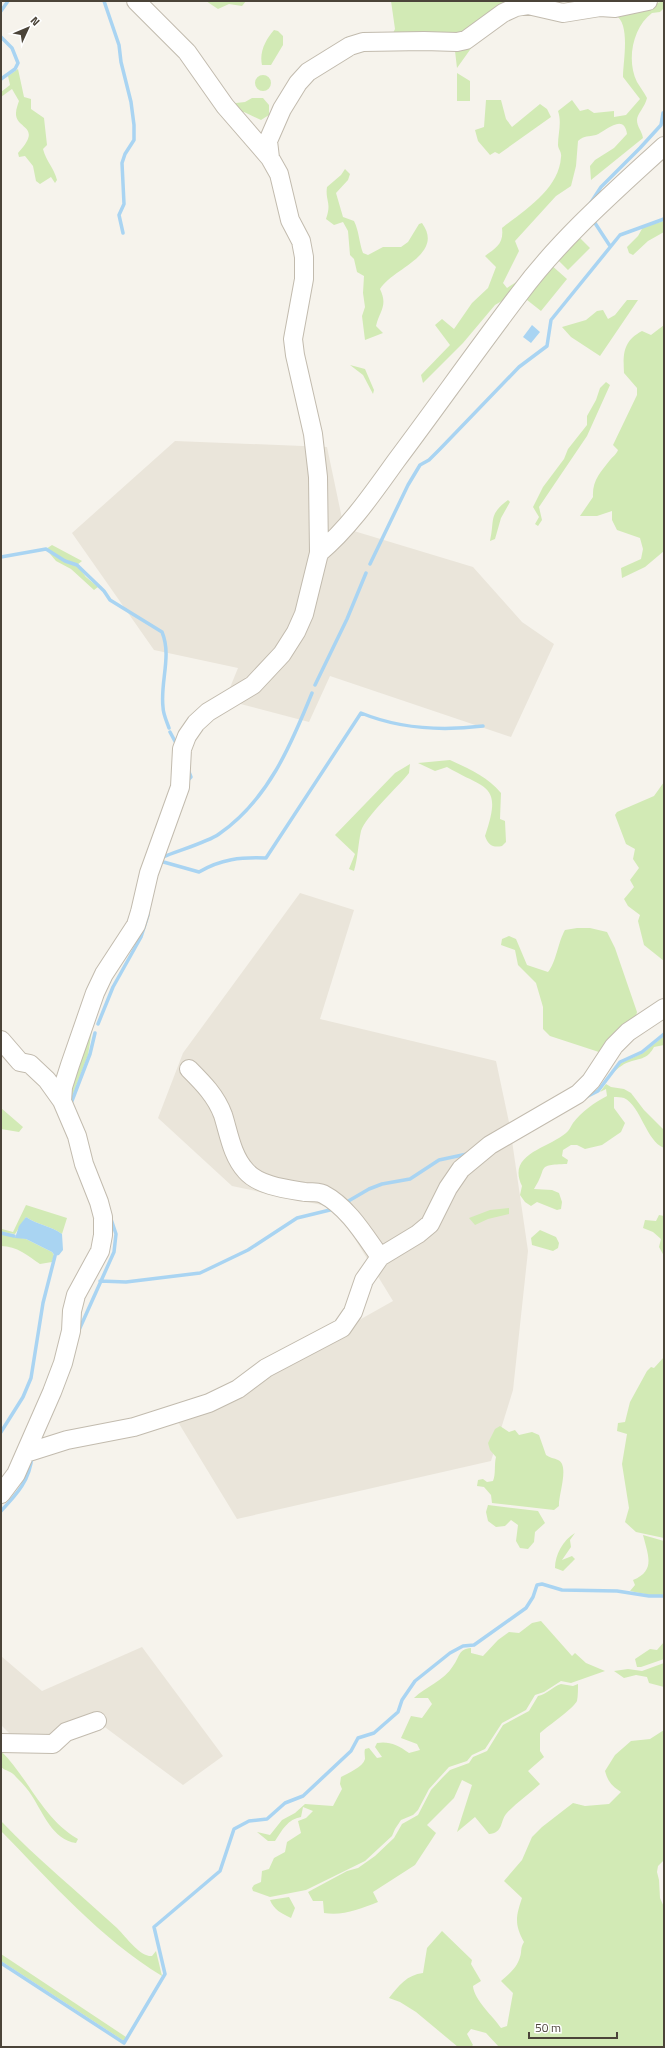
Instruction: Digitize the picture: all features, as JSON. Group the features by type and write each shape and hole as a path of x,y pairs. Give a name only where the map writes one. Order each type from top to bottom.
{"street":[{"path":"62,1101 63,1087 67,1072 95,992 104,974 136,925 149,873 180,787 182,749 187,736 196,723 208,712 253,685 282,654 296,632 304,614 318,553 318,477 313,434 294,354 293,339 301,301 304,257 301,242 286,209 279,174 270,158 225,106 187,52 136,1"},
{"path":"270,158 268,141 282,109 298,83 308,72 350,46 363,42 424,40 458,42 466,40 503,13 516,7 528,5 563,13 600,7 616,8 648,1"},
{"path":"318,553 334,541 378,485 520,292 564,242 610,196 664,146"},
{"path":"26,1453 67,1440 134,1427 209,1403 238,1389 266,1368 342,1328 353,1312 364,1280 380,1257 418,1234 430,1224 448,1188 461,1170 477,1154 578,1094 591,1081 614,1046 628,1032 664,1008"},
{"path":"1,1040 20,1062 30,1064 47,1080 62,1101 77,1136 84,1164 99,1202 103,1217 103,1235 100,1251 76,1295 72,1311 71,1331 63,1363 26,1453 16,1474 1,1494"},
{"path":"189,1069 208,1088 215,1100 222,1114 237,1157 246,1172 277,1188 322,1194 339,1206 380,1257"},
{"path":"1,1743 53,1744 66,1732 97,1721"}],"shaded area":[{"path":"175,441 327,447 344,528 473,567 522,622 554,644 511,737 330,676 309,722 225,700 238,668 154,650 72,533"},
{"path":"300,893 354,910 320,1019 496,1061 510,1127 528,1251 513,1390 491,1461 237,1519 178,1422 393,1301 336,1208 232,1186 158,1118 183,1053"},
{"path":"142,1647 223,1756 183,1785 102,1725 26,1750 1,1725 1,1656 42,1691"}],"green space":[{"path":"206,1 246,1 242,6 229,4 218,9"},
{"path":"391,1 512,1 465,35 391,37 395,29"},
{"path":"664,1 664,8 660,12 652,13 645,19 633,44 632,64 634,73 637,82 647,98 637,120 643,138 591,180 590,166 595,160 614,148 627,134 625,128 622,124 614,125 596,135 585,137 578,141 576,166 571,186 556,196 515,241 519,251 503,283 507,288 526,276 512,295 495,305 463,343 423,383 421,375 450,345 435,325 442,319 454,329 472,303 488,288 496,267 485,256 496,248 500,242 502,238 502,228 531,206 548,189 554,179 559,168 561,155 558,145 560,124 558,111 572,100 580,111 588,109 594,113 614,111 614,117 626,115 640,99 623,77 625,34 620,19 615,15"},
{"path":"274,30 278,31 283,36 283,45 271,65 262,65 262,51 268,37"},
{"path":"488,33 472,47 457,68 455,51"},
{"path":"18,69 24,97 31,99 31,109 44,118 47,145 43,149 56,176 57,180 55,183 51,177 40,184 36,181 33,166 25,156 19,157 18,153 29,137 29,133 17,118 16,111 19,101 12,89 1,97 1,92 10,85 8,76"},
{"path":"457,73 470,81 470,101 457,101"},
{"path":"260,75 266,75 271,80 269,89 266,91 260,91 255,86 255,80"},
{"path":"252,98 263,98 269,105 269,115 261,120 244,112 236,115 227,104 245,102"},
{"path":"486,100 501,100 506,119 512,127 540,104 547,109 551,117 499,154 495,152 490,155 478,141 475,130 484,127"},
{"path":"345,169 350,174 348,180 336,193 343,217 354,221 363,253 368,255 383,247 401,247 408,242 419,224 422,223 427,234 427,244 422,252 414,260 386,281 380,289 383,304 376,326 383,333 365,340 362,316 365,307 363,293 364,276 357,272 354,259 350,255 348,231 343,222 334,225 326,219 328,213 327,187 341,175"},
{"path":"664,221 664,232 648,241 633,255 629,253 627,247 638,236 643,227"},
{"path":"577,235 590,248 568,270 555,257"},
{"path":"550,264 567,279 541,311 522,296"},
{"path":"627,300 638,300 600,356 571,337 562,327 586,320 597,311 603,310 608,319 615,315"},
{"path":"664,325 664,551 645,567 622,578 621,568 641,559 643,549 640,538 617,530 612,520 612,511 597,516 580,516 593,497 594,486 600,472 618,450 613,445 637,395 637,388 624,373 624,354 628,344 631,339 642,331 651,335"},
{"path":"350,365 365,369 374,390 373,394 363,375"},
{"path":"606,382 610,385 587,436 539,507 542,520 538,526 535,524 539,517 533,507 543,487 564,459 568,449 587,425 587,416 596,400 600,388"},
{"path":"508,500 510,502 501,518 495,539 490,541 493,518 497,510"},
{"path":"52,545 82,561 77,565 86,577 98,587 94,590 71,569 56,561 46,549"},
{"path":"450,760 484,777 501,793 500,819 505,821 506,842 502,846 496,847 491,845 485,836 492,806 491,797 487,790 481,785 447,767 435,771 418,763"},
{"path":"410,764 409,773 375,810 364,825 361,831 354,871 349,869 355,854 335,835 395,773"},
{"path":"664,782 664,961 644,945 638,921 640,915 628,906 624,899 634,887 630,880 639,868 633,859 635,849 626,844 615,815 617,812 654,796"},
{"path":"590,928 607,932 615,948 637,1012 636,1016 605,1054 550,1036 543,1029 543,1007 536,983 518,965 515,950 501,945 502,939 509,936 516,939 527,965 548,972 551,968 565,930"},
{"path":"92,1030 88,1055 68,1107 67,1087"},
{"path":"664,1036 664,1045 654,1047 647,1055 626,1063 613,1073 621,1063 643,1053"},
{"path":"606,1084 611,1087 624,1089 631,1093 644,1110 664,1130 664,1148 653,1138 630,1102 624,1098 614,1097 614,1108 625,1123 621,1132 602,1145 585,1149 577,1145 571,1145 563,1150 562,1156 568,1160 567,1164 550,1165 546,1167 534,1189 552,1190 559,1193 562,1202 561,1209 557,1210 537,1202 531,1206 525,1202 520,1195 522,1186 519,1175 520,1166 524,1159 566,1133 584,1111 607,1096 606,1089 600,1092"},
{"path":"1,1108 23,1127 19,1132 1,1129"},
{"path":"26,1205 67,1218 62,1234 26,1217 15,1234 1,1232 2,1229 13,1232"},
{"path":"509,1208 509,1214 488,1219 475,1225 469,1218 490,1210"},
{"path":"659,1215 664,1216 664,1256 659,1247 661,1239 653,1232 643,1228 645,1220 656,1221"},
{"path":"540,1230 556,1237 559,1243 558,1248 553,1251 532,1245 531,1238"},
{"path":"2,1234 26,1239 52,1252 54,1255 52,1262 40,1264 17,1250 7,1246 1,1246"},
{"path":"664,1357 664,1538 636,1532 625,1522 629,1508 622,1464 627,1434 617,1431 618,1423 625,1422 630,1402 647,1371 651,1367 654,1368"},
{"path":"500,1426 509,1432 515,1430 519,1435 532,1432 539,1435 546,1455 558,1460 561,1463 563,1468 563,1481 559,1506 554,1510 492,1503 491,1495 484,1487 477,1486 478,1480 483,1479 487,1482 493,1481 496,1457 490,1450 488,1443 495,1429"},
{"path":"488,1505 538,1511 545,1523 535,1532 534,1542 528,1549 520,1548 516,1541 518,1525 511,1520 505,1526 496,1527 488,1521 486,1512"},
{"path":"575,1533 570,1540 571,1547 562,1560 572,1556 575,1559 563,1571 555,1568 556,1558 560,1548"},
{"path":"643,1535 664,1541 664,1594 662,1595 650,1595 630,1591 635,1585 633,1580 645,1572 648,1567 648,1556"},
{"path":"541,1621 572,1656 575,1653 586,1663 605,1671 571,1683 561,1681 544,1692 535,1695 526,1710 502,1723 485,1749 472,1755 467,1761 449,1767 429,1789 418,1810 413,1815 401,1820 392,1836 365,1861 306,1890 270,1897 253,1891 252,1888 254,1885 261,1882 262,1871 269,1869 274,1858 285,1852 287,1842 301,1833 298,1821 306,1818 313,1811 303,1807 301,1817 292,1820 283,1829 275,1841 268,1841 257,1832 270,1835 282,1820 295,1813 305,1804 333,1806 342,1789 340,1784 341,1777 355,1770 364,1762 365,1749 369,1748 377,1758 382,1757 375,1747 377,1743 393,1744 409,1753 420,1750 417,1744 401,1738 411,1716 422,1718 432,1704 428,1698 414,1698 445,1676 461,1652 464,1650 471,1648 471,1653 483,1656 498,1640 509,1632 519,1633 532,1623"},
{"path":"664,1642 664,1659 637,1667 635,1659 650,1649 657,1650"},
{"path":"664,1663 664,1687 649,1683 647,1677 636,1675 624,1678 614,1671 628,1669 642,1671"},
{"path":"561,1684 573,1686 578,1684 577,1701 566,1713 540,1733 540,1751 544,1757 528,1771 540,1784 506,1814 497,1832 489,1834 475,1817 457,1832 472,1785 462,1780 454,1798 427,1825 436,1833 415,1865 373,1892 378,1902 345,1913 324,1913 323,1901 313,1901 308,1892 347,1871 358,1868 375,1856 394,1838 402,1824 418,1815 431,1790 450,1770 469,1763 473,1757 487,1751 503,1725 529,1711 538,1696 545,1694 555,1686"},
{"path":"664,1730 664,1860 658,1866 657,1872 660,1898 664,1907 664,2047 499,2047 486,2033 471,2029 467,2034 473,2045 471,2047 458,2047 416,2012 400,2002 389,1998 408,1978 423,1973 427,1948 442,1931 472,1960 471,1964 481,1981 473,1986 480,2002 501,2028 507,2026 513,1993 501,1981 519,1961 524,1942 517,1925 517,1915 522,1898 504,1881 522,1860 532,1837 542,1827 573,1803 585,1806 609,1804 621,1792 611,1783 605,1771 615,1755 631,1741 650,1739"},
{"path":"1,1751 55,1821 78,1839 76,1843 61,1837 55,1831 45,1818 27,1788 13,1773 1,1767"},
{"path":"1,1821 43,1862 117,1928 142,1953 152,1956 156,1951 162,1976 118,1945 77,1909 1,1831"},
{"path":"289,1897 295,1908 291,1918 276,1909 270,1900"},
{"path":"1,1954 126,2037 124,2041 1,1961"}],"water":[{"path":"532,325 540,332 531,343 523,337"},
{"path":"26,1217 62,1234 63,1250 59,1255 55,1256 52,1252 26,1239 15,1238 19,1226"}],"waterway":[{"path":"1,11 8,1"},
{"path":"104,1 119,45 121,62 131,102 134,125 134,140 125,154 122,163 124,204 119,215 123,233"},
{"path":"1,37 12,48 18,63 15,69 1,79"},
{"path":"588,207 601,187 661,125 663,113"},
{"path":"370,564 408,485 420,465 429,460 519,367 547,346 551,320 620,235 664,219"},
{"path":"593,220 610,246"},
{"path":"1,557 46,549 65,561 77,565 104,591 110,600 162,632 166,650 163,710 169,728"},
{"path":"315,685 347,619 366,573"},
{"path":"162,859 163,857 219,834 251,805 276,770 286,752 312,693"},
{"path":"160,861 199,872 215,864 231,860 266,858 361,713 391,722 421,727 468,728 483,726"},
{"path":"170,732 177,745"},
{"path":"187,781 191,777 188,769"},
{"path":"98,1024 113,987 141,937 148,915"},
{"path":"70,1106 90,1054 95,1033"},
{"path":"586,1097 598,1091 620,1062 642,1052 664,1034"},
{"path":"345,1203 369,1189 382,1184 410,1179 439,1160 467,1154"},
{"path":"100,1281 126,1282 200,1273 248,1250 297,1218 334,1209"},
{"path":"79,1330 114,1252 116,1234 111,1219"},
{"path":"1,1233 14,1236"},
{"path":"1,1432 23,1397 31,1378 43,1303 55,1256"},
{"path":"1,1511 12,1499 26,1479 31,1465 32,1456"},
{"path":"1,1963 124,2043 165,1974 154,1927 220,1871 234,1829 249,1821 267,1819 285,1803 303,1796 351,1751 358,1738 374,1733 398,1712 402,1700 415,1681 450,1653 463,1646 474,1645 526,1608 533,1597 537,1585 542,1584 562,1590 617,1591 649,1596 664,1596"}]}
